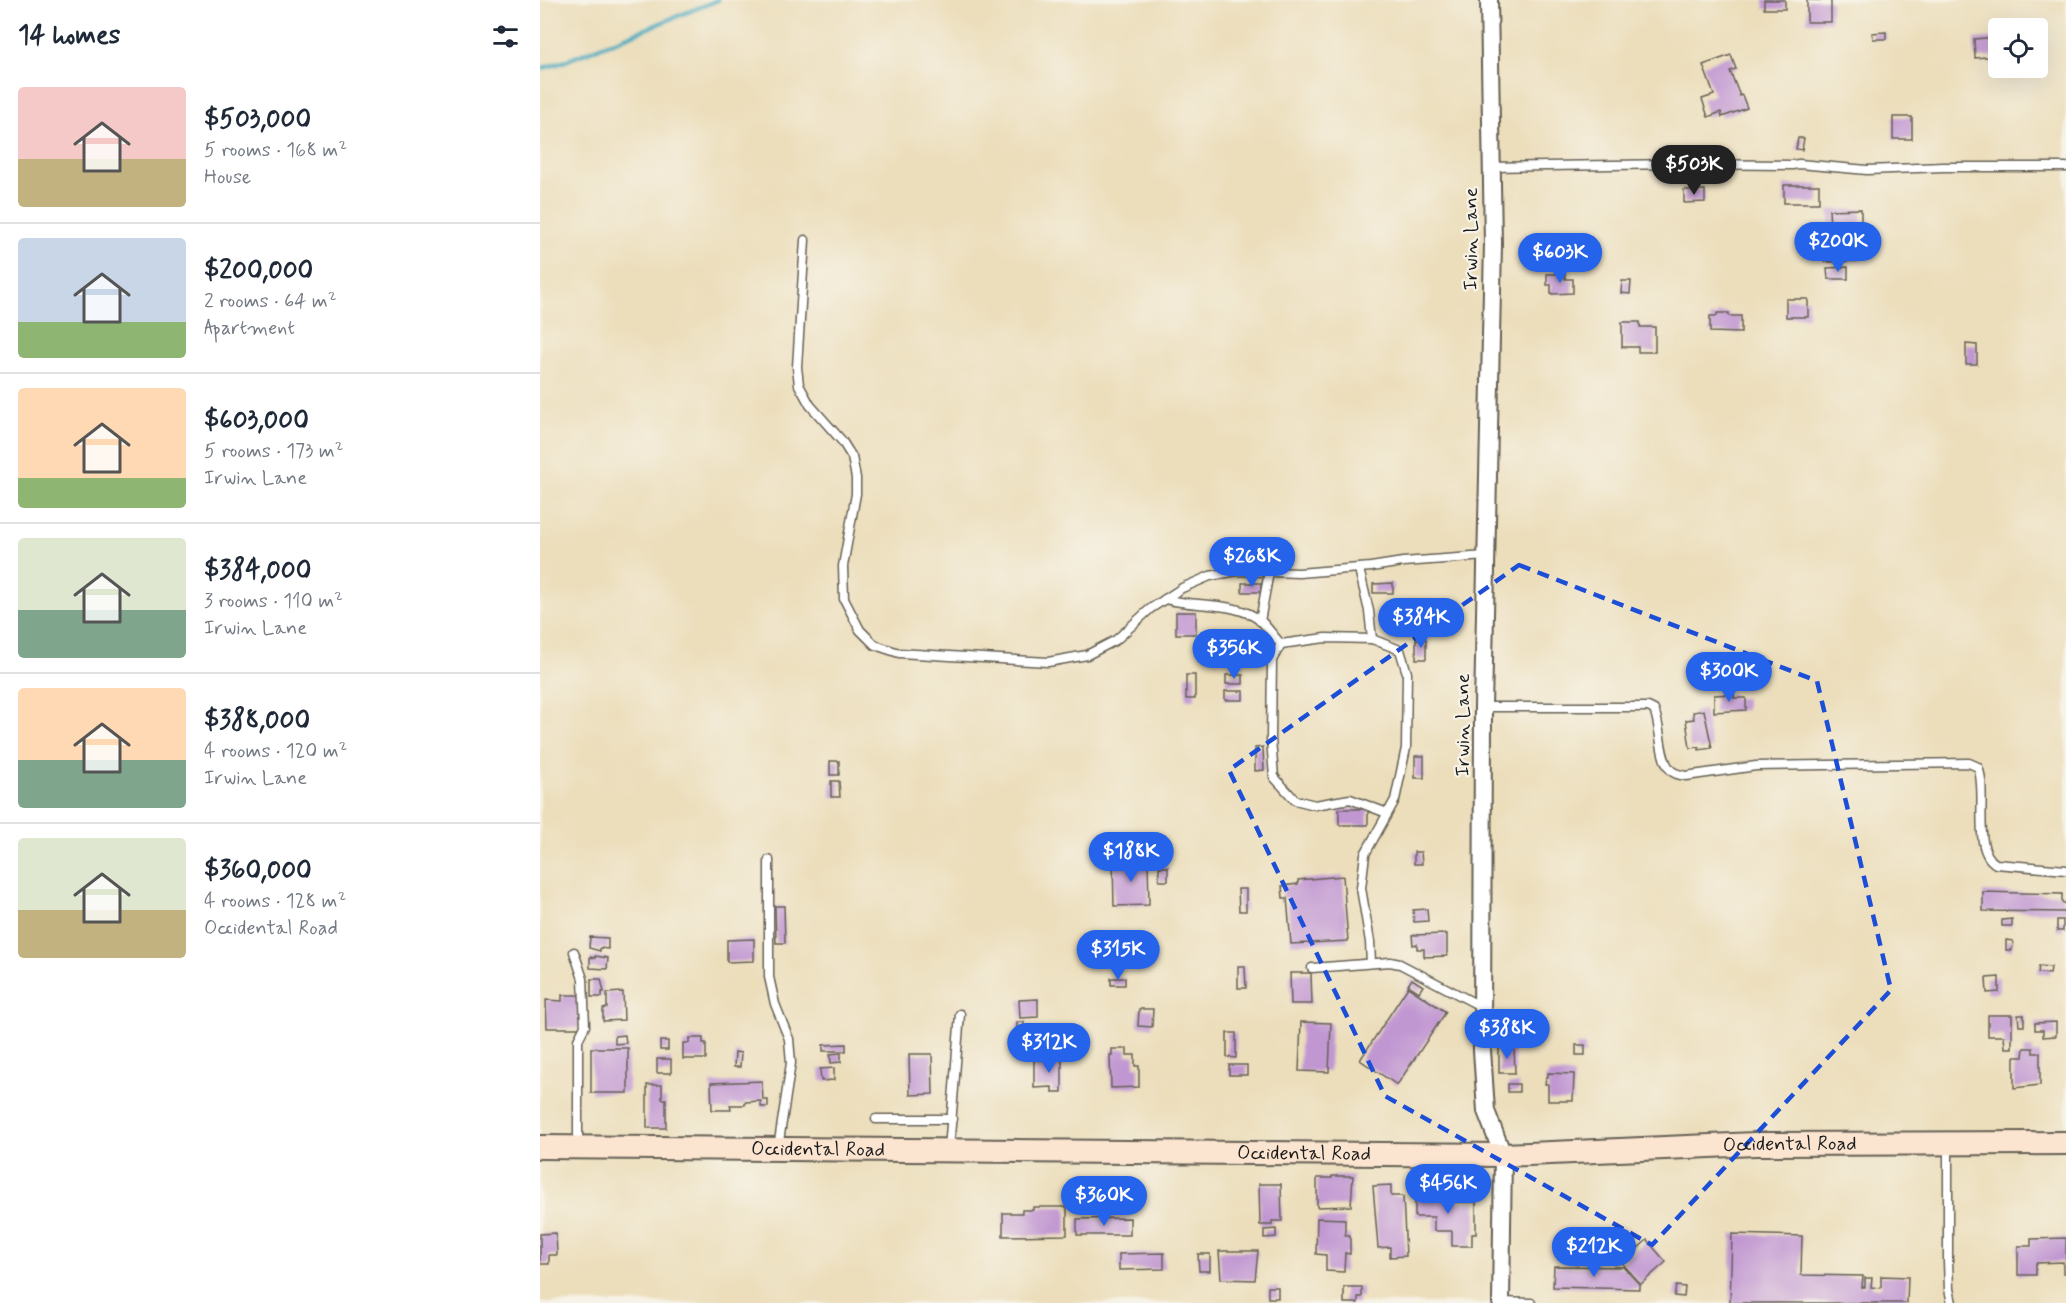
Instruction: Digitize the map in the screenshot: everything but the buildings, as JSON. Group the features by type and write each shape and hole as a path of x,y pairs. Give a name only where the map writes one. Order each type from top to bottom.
{"street":[{"name":"Irwin Lane","path":"1489,0 1493,256 1483,707 1482,1050 1486,1111 1503,1155 1502,1303"},
{"name":"Occidental Road","path":"540,1147 1503,1155 1755,1144 2066,1143"}],"lane":[{"path":"1492,168 1675,164 1799,164 1867,170 1942,167 2066,167"},
{"path":"805,240 797,366 799,385 810,405 842,441 852,457 856,495 843,566 844,599 860,630 875,645 899,653 1048,662 1088,655 1116,640 1150,609 1165,599 1182,588 1210,576 1237,571 1299,573 1359,569 1403,562 1486,556"},
{"path":"1359,569 1369,610 1372,639"},
{"path":"1260,621 1269,572"},
{"path":"1165,599 1243,612 1260,621 1281,644"},
{"path":"1281,644 1325,638 1372,639 1400,650 1407,673 1406,748 1395,800 1365,854 1361,888 1371,963"},
{"path":"1281,644 1272,660 1271,739 1274,777 1295,800 1315,805 1350,799 1387,813"},
{"path":"1483,707 1648,707 1654,710 1657,716 1659,736 1668,767 1675,774 1686,776 1756,766 1970,763 1978,767 1981,776 1981,824 1985,851 1989,860 1995,864 2007,866 2066,870"},
{"path":"769,860 769,977 775,1004 789,1039 791,1063 778,1149"},
{"path":"574,952 583,980 585,1026 578,1040 578,1147"},
{"path":"1312,968 1390,962 1400,964 1482,1007"},
{"path":"949,1150 960,1014"},
{"path":"876,1119 952,1119"},
{"path":"1948,1143 1948,1261 1949,1289 1953,1303"},
{"path":"1502,1303 1531,1303"}],"highlighted area":[{"path":"1519,565 1817,681 1891,990 1652,1245 1385,1096 1229,770"}],"waterway":[{"path":"540,69 718,0"}]}
